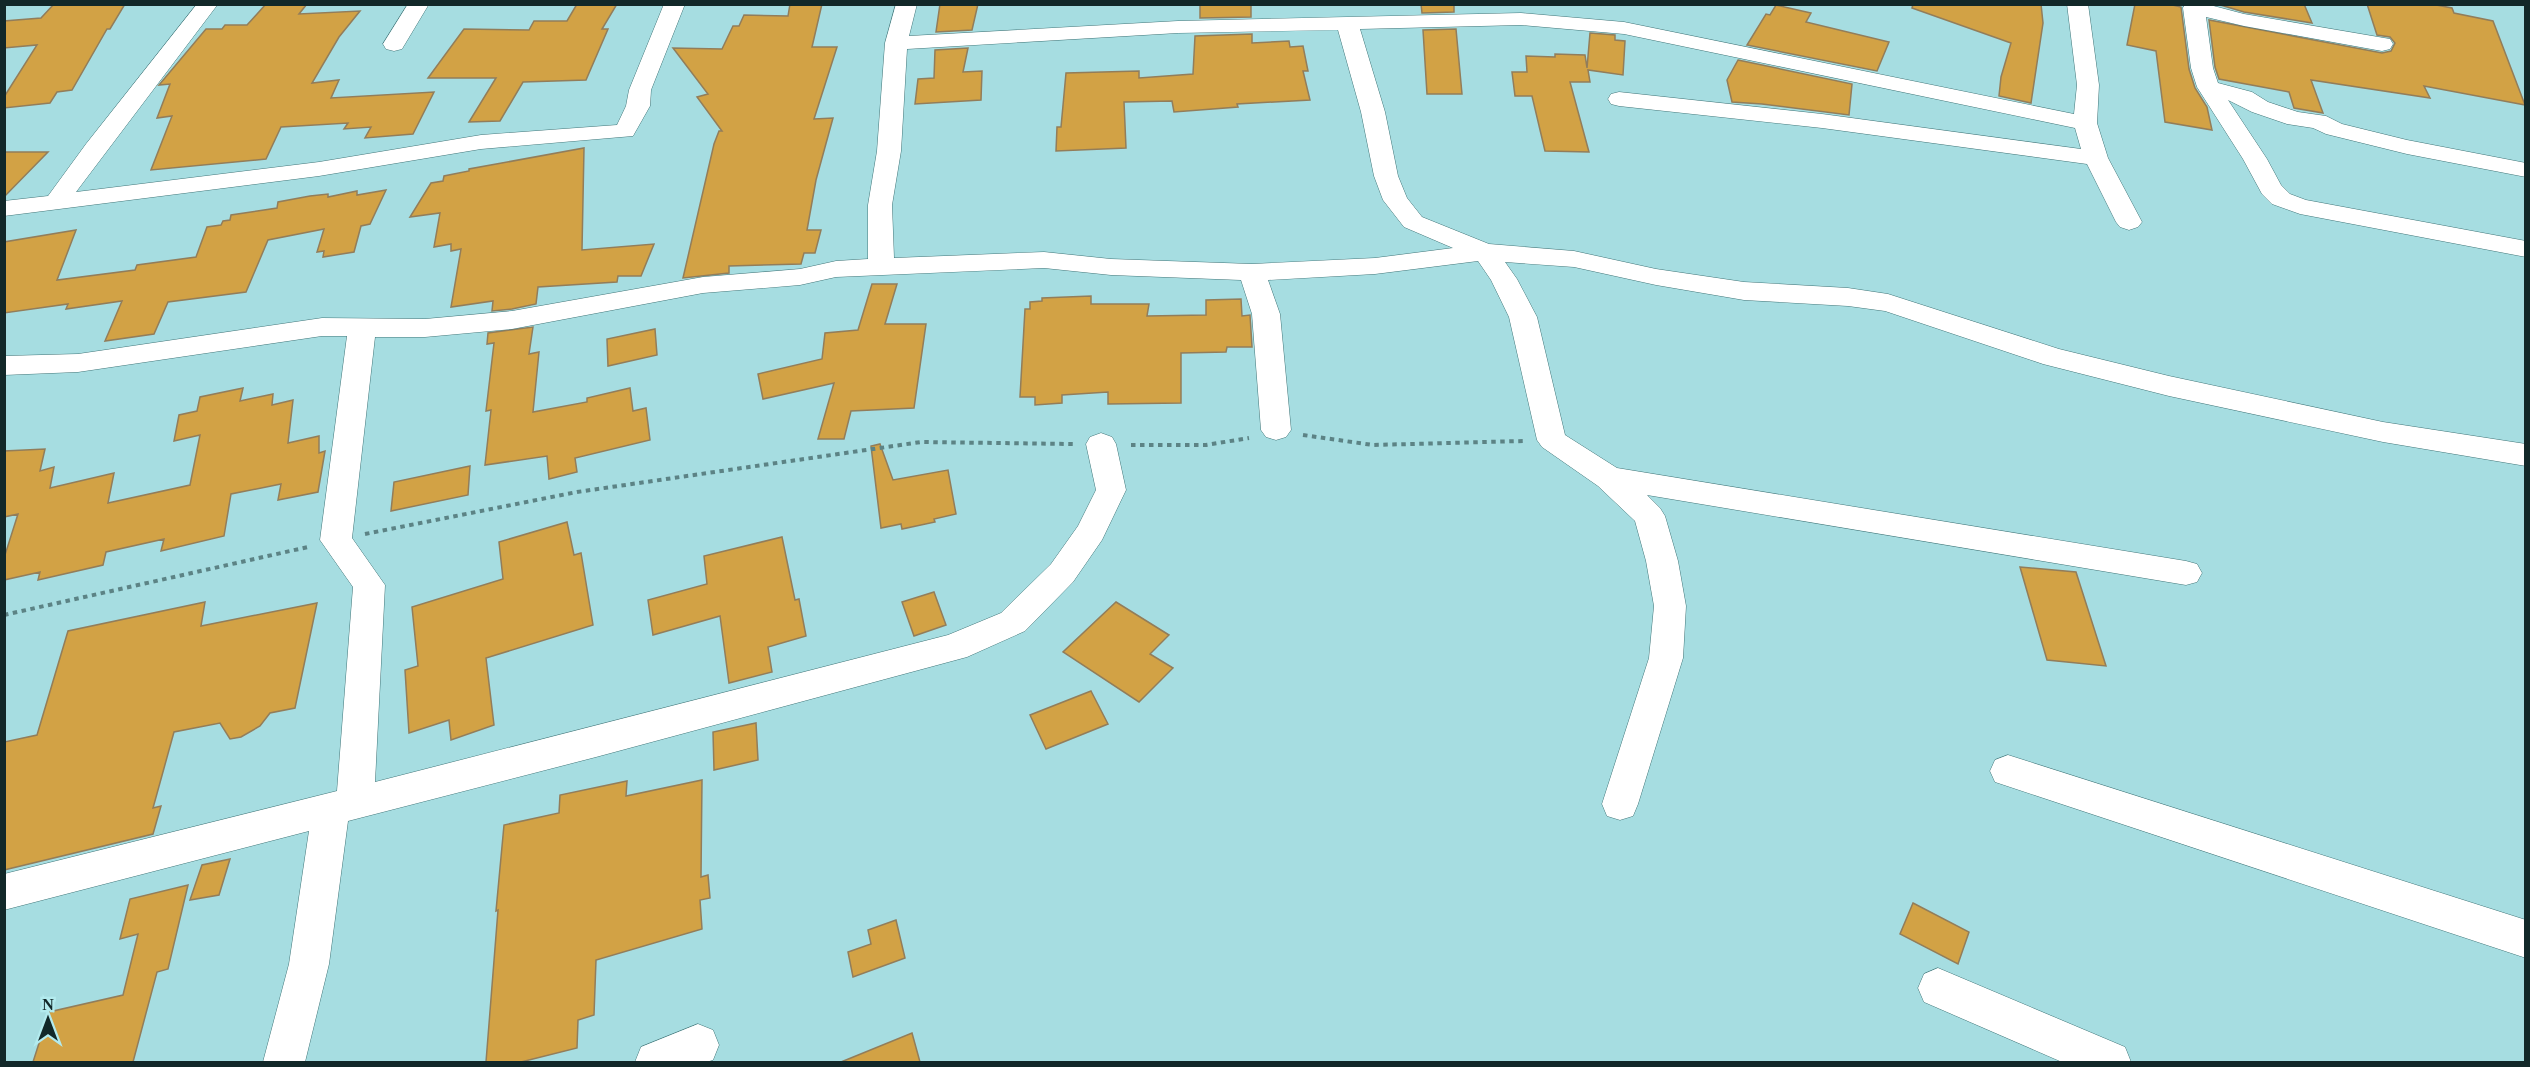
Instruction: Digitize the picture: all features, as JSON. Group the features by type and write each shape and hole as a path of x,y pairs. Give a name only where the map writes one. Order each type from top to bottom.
{"street":[{"path":"57,201 94,149 208,4"},
{"path":"394,44 419,4"},
{"path":"4,209 319,169 481,141 625,131 638,106 640,90 675,4"},
{"path":"881,267 880,205 889,152 896,44 907,4"},
{"path":"1161,4 1171,28"},
{"path":"1171,28 1172,4"},
{"path":"2077,4 2088,85 2085,123 2096,158 2129,222"},
{"path":"2382,44 2244,20 2195,6 2202,68 2208,87 2255,159 2271,189 2281,199 2300,206 2526,249"},
{"path":"896,44 1171,28 1521,18 1624,28 2085,123"},
{"path":"1347,23 1373,112 1386,176 1395,200 1413,222 1485,252 1504,279 1523,317 1552,440 1609,478 1649,516 1662,561 1670,606 1666,658 1620,804"},
{"path":"2208,87 2244,97 2260,107 2295,119 2318,122 2334,129 2407,147 2526,170"},
{"path":"1619,99 1822,121 2096,158"},
{"path":"4,366 78,363 322,327 425,328 512,320 703,285 800,277 836,268 1044,260 1111,267 1252,272 1375,266 1485,252 1574,259 1656,277 1744,291 1848,297 1888,303 2054,357 2169,386 2383,432 2526,455"},
{"path":"1252,272 1266,314 1276,430"},
{"path":"284,1062 309,964 343,806 369,585 336,540 362,328"},
{"path":"4,892 955,647 1013,622 1062,573 1091,532 1111,490 1101,444"},
{"path":"1609,478 2186,573"},
{"path":"2008,771 2526,939"},
{"path":"1938,988 2110,1062"},
{"path":"656,1062 698,1045"}],"path":[{"path":"4,615 336,540 577,492 921,442 1190,445 1233,442 1276,430 1373,445 1552,440"}],"building":[{"path":"54,4 125,4 110,29 107,29 72,90 57,92 50,103 4,108 4,97 37,45 4,48 4,21 41,18"},
{"path":"266,4 307,4 299,14 360,11 339,37 312,83 339,80 331,98 434,92 413,134 365,138 371,127 344,129 348,123 281,127 266,159 151,170 172,116 157,118 170,84 159,85 206,29 222,29 225,25 247,25"},
{"path":"577,4 617,4 602,29 608,29 586,80 523,82 500,121 469,122 496,78 428,78 464,29 529,30 534,21 567,21"},
{"path":"790,4 822,4 812,47 837,47 814,119 833,118 816,180 807,230 821,230 815,253 804,253 801,264 729,266 729,273 683,278 714,144 719,131 722,131 697,97 708,94 673,48 722,49 733,26 739,26 744,15 788,16"},
{"path":"940,4 978,4 972,30 936,32"},
{"path":"1200,4 1251,4 1251,17 1200,18"},
{"path":"1421,4 1454,4 1454,12 1422,13"},
{"path":"1913,4 2041,4 2043,23 2031,103 1999,96 2001,77 2011,43 1912,8"},
{"path":"2135,4 2168,4 2181,7 2189,69 2195,88 2207,107 2212,130 2165,122 2156,51 2127,45"},
{"path":"2217,4 2304,4 2312,23 2244,12"},
{"path":"2367,4 2431,4 2452,8 2454,13 2493,21 2525,105 2424,86 2430,98 2311,80 2323,113 2294,108 2289,92 2219,79 2215,67 2209,20 2382,53 2391,51 2395,43 2390,37 2377,35"},
{"path":"1776,5 1811,13 1806,22 1889,42 1877,71 1747,45 1766,14 1770,15"},
{"path":"1456,29 1462,94 1427,94 1423,30"},
{"path":"1590,33 1615,35 1615,40 1625,41 1623,75 1588,70 1590,82 1570,82 1589,152 1545,151 1532,96 1515,96 1512,72 1527,72 1526,56 1555,57 1555,54 1585,55 1587,68"},
{"path":"1252,34 1252,43 1289,41 1290,47 1303,46 1308,71 1303,71 1310,100 1237,104 1238,107 1174,112 1172,101 1124,102 1126,148 1056,151 1057,127 1061,127 1066,73 1139,71 1139,78 1193,74 1195,36"},
{"path":"968,48 963,72 982,71 981,100 915,104 918,79 934,78 935,50"},
{"path":"1738,60 1852,84 1849,115 1732,102 1727,80"},
{"path":"584,148 582,250 654,244 641,276 618,276 617,282 538,287 536,304 512,309 492,311 493,301 451,307 461,249 451,251 451,244 434,247 440,213 410,217 431,183 443,181 444,176 469,171 469,169"},
{"path":"4,152 48,152 4,197"},
{"path":"386,190 370,224 361,226 354,252 323,257 324,251 317,252 324,229 268,240 246,292 168,302 154,334 105,341 122,301 66,309 68,304 4,313 4,242 76,230 57,280 135,270 137,265 196,257 207,227 221,225 223,221 230,220 231,215 277,208 278,202 310,196 328,194 328,197 357,191 357,195"},
{"path":"872,284 897,284 885,324 926,324 914,408 851,411 844,439 818,439 834,383 763,399 758,374 822,359 825,333 858,330"},
{"path":"1091,296 1091,304 1149,304 1147,316 1206,315 1206,300 1241,299 1242,316 1250,315 1252,347 1227,347 1226,352 1181,353 1181,403 1108,404 1108,392 1062,395 1062,403 1035,405 1035,397 1020,397 1025,309 1030,309 1030,302 1042,301 1042,298"},
{"path":"533,327 529,354 539,352 533,412 587,402 587,398 630,388 633,411 646,408 650,440 575,458 577,472 549,479 547,456 485,465 491,410 486,411 494,343 487,344 488,333"},
{"path":"655,329 657,355 608,366 607,339"},
{"path":"243,388 240,401 273,394 272,405 293,400 288,443 319,436 319,453 325,451 318,492 278,500 281,484 231,494 224,536 161,551 164,539 106,552 103,565 38,580 40,572 4,580 4,558 18,514 4,517 4,451 45,449 40,471 54,467 50,488 114,473 108,503 190,485 200,435 174,441 179,415 197,411 200,397"},
{"path":"880,444 893,480 948,470 956,514 934,519 935,522 902,529 901,524 881,528 871,446"},
{"path":"470,466 468,495 391,511 394,482"},
{"path":"567,522 574,555 581,553 593,625 486,658 494,725 451,740 449,720 409,733 405,670 418,666 412,607 503,579 499,542"},
{"path":"782,537 795,600 799,599 806,636 768,647 772,672 729,683 720,616 653,635 648,600 707,584 704,556"},
{"path":"2020,567 2076,572 2106,666 2047,660"},
{"path":"934,592 946,625 914,636 902,602"},
{"path":"205,602 201,626 317,603 295,708 270,713 260,726 241,737 230,739 220,723 174,732 153,808 161,806 153,834 4,870 4,742 37,735 68,631"},
{"path":"1116,602 1169,635 1150,654 1173,668 1139,702 1063,652"},
{"path":"1091,691 1108,724 1046,749 1030,715"},
{"path":"756,723 758,760 714,770 713,732"},
{"path":"702,780 701,877 708,875 710,898 700,900 702,929 596,960 594,1015 578,1020 577,1048 521,1062 486,1062 504,825 559,813 560,795 627,781 626,796"},
{"path":"230,859 219,895 190,900 202,865"},
{"path":"188,885 168,969 157,972 133,1062 33,1062 49,1012 123,995 138,934 120,939 130,899"},
{"path":"1913,903 1969,932 1958,964 1900,934"},
{"path":"896,920 905,958 853,977 848,952 871,944 868,930"},
{"path":"912,1033 920,1062 841,1062"}]}
